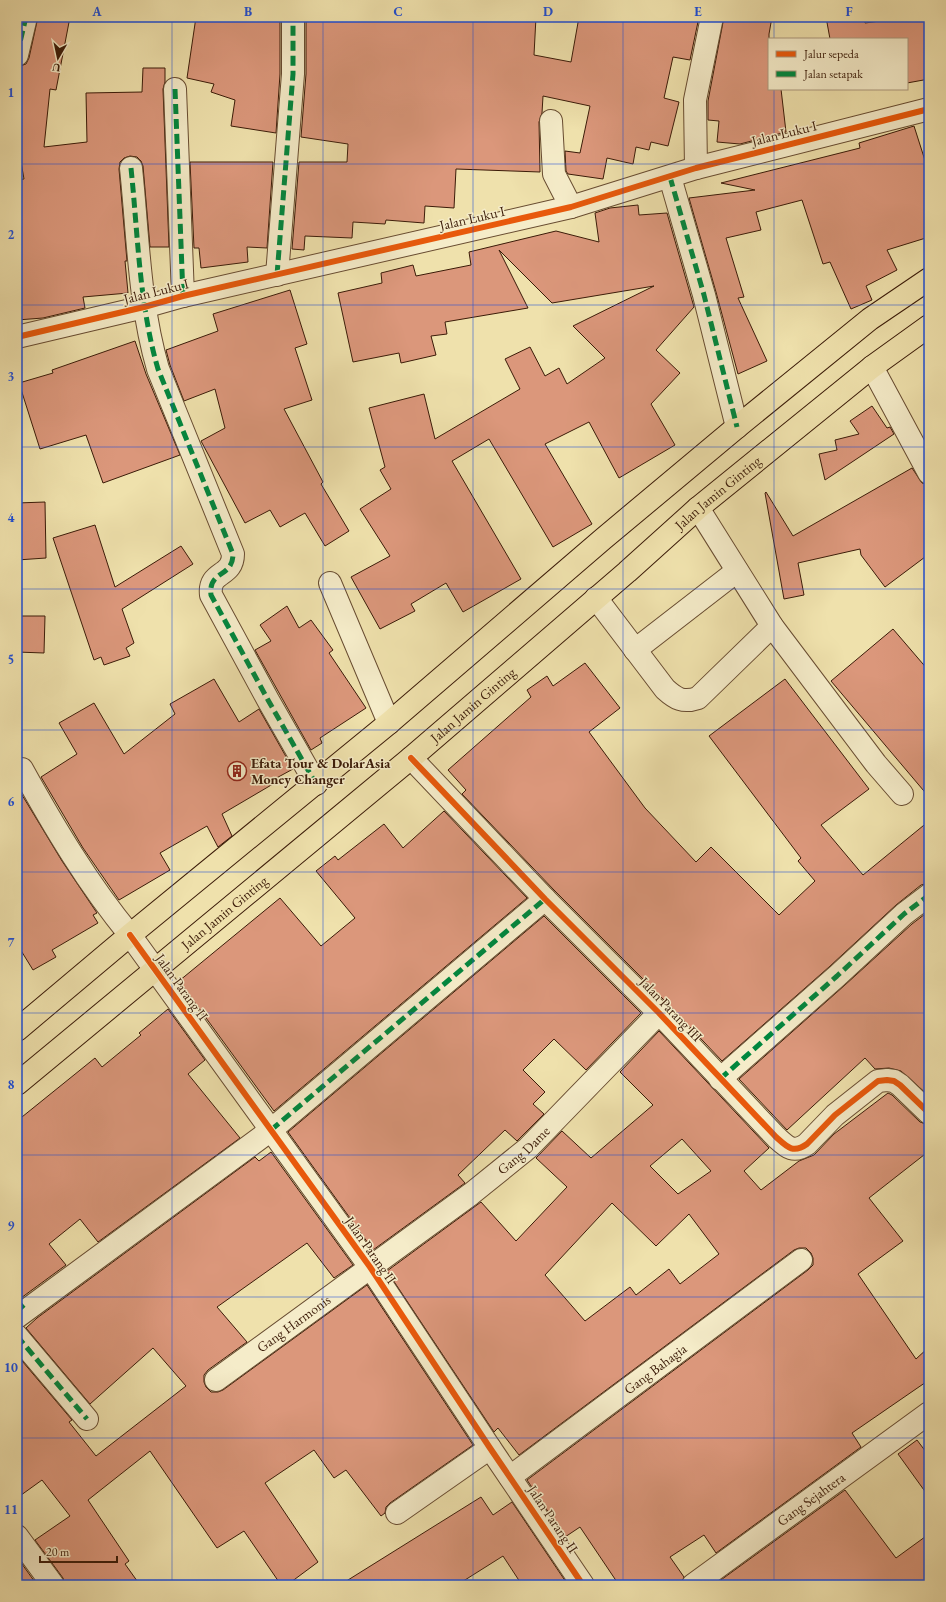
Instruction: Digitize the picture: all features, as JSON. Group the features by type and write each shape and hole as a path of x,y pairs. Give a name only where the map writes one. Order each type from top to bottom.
{"highway":[{"path":"17,1030 389,723 597,544 737,427 870,319 929,279"},
{"name":"Jalan Jamin Ginting","path":"17,1084 410,758 698,508 872,367 929,326"}],"street":[{"path":"17,55 26,17"},
{"path":"277,275 293,74 294,17"},
{"path":"696,168 695,100 712,17"},
{"path":"175,89 183,296"},
{"name":"Jalan Luku I","path":"17,337 144,307 183,296 571,207 696,168 929,109"},
{"path":"552,121 554,174 571,207"},
{"path":"131,168 144,307 150,342 158,369 233,554 233,562 229,568 212,582 210,587 211,595 261,688 316,784"},
{"path":"670,177 704,295 737,427"},
{"path":"872,367 929,473"},
{"path":"698,508 772,626 876,764 902,794"},
{"path":"635,650 737,571"},
{"path":"330,583 389,723"},
{"path":"596,598 665,689 673,696 689,701 698,698 772,626"},
{"name":"Jalan Parang III","path":"410,758 545,899 659,1013 720,1079 788,1148 802,1148 835,1115 878,1081 894,1081 929,1113"},
{"name":"Jalan Parang II","path":"22,769 60,837 109,910 130,936 370,1267 583,1585"},
{"path":"720,1079 837,976 904,914 929,895"},
{"path":"20,1309 271,1130 545,899"},
{"name":"Gang Dame","path":"370,1267 471,1194 528,1148 659,1013"},
{"name":"Gang Bahagia","path":"510,1477 801,1260"},
{"name":"Gang Harmonis","path":"216,1380 370,1267"},
{"path":"17,1336 87,1419"},
{"name":"Gang Sejahtera","path":"693,1585 929,1413"},
{"path":"397,1512 490,1448"},
{"path":"17,1536 53,1585"}],"building":[{"path":"38,17 70,17 56,90 50,89 44,147 87,142 86,93 142,92 143,68 165,68 165,82 163,89 169,247 150,247 143,166 137,157 130,156 124,158 120,162 119,169 127,261 125,261 128,293 83,297 85,308 43,318 17,320 17,180 24,179 17,139 17,67 26,64 29,58"},
{"path":"196,17 280,17 280,74 276,133 231,126 235,100 211,92 214,84 187,78"},
{"path":"306,17 536,17 534,55 571,62 579,17 699,17 690,60 673,57 664,98 679,102 668,146 651,142 649,150 636,147 633,164 607,158 603,179 568,174 566,171 565,151 580,153 590,106 543,96 542,113 539,122 540,172 456,169 454,208 425,206 424,223 386,220 385,224 353,222 352,238 305,236 304,250 292,249 299,162 347,162 348,144 301,137 306,74"},
{"path":"724,17 772,17 768,38 768,90 781,90 786,132 740,144 717,142 719,121 708,120 708,101"},
{"path":"826,17 864,17 865,23 910,17 929,17 929,79 908,83 908,38 830,38"},
{"path":"914,126 929,173 929,237 887,250 897,270 866,286 872,300 851,309 830,262 823,264 802,200 756,212 761,230 726,238 744,297 738,298 767,361 738,374 689,198 755,190 721,183 860,148 859,143"},
{"path":"190,162 273,162 267,248 247,247 248,262 201,268 199,248 194,248"},
{"path":"638,205 639,215 667,213 694,307 656,350 680,373 651,404 675,445 619,478 589,422 545,444 592,524 553,547 489,439 452,461 521,579 463,612 446,583 411,604 415,611 380,629 351,577 390,556 360,509 391,489 380,470 385,467 369,408 424,394 435,439 520,389 505,359 530,347 545,376 559,368 567,384 605,358 573,326 654,286 552,303 499,250 528,308 445,322 447,334 431,336 436,355 401,363 399,353 353,362 338,293 382,283 381,273 413,265 416,276 471,265 469,252 556,231 599,242 595,213 610,208"},
{"path":"290,290 307,344 295,348 312,400 284,409 323,482 321,484 349,531 325,546 305,513 280,527 270,510 245,523 201,441 225,428 215,389 184,401 170,365 166,350 218,331 213,314"},
{"path":"135,341 146,374 180,455 103,483 86,435 40,449 19,383 53,373 52,370"},
{"path":"872,406 887,428 890,427 894,434 825,480 819,454 837,450 835,440 859,434 850,421"},
{"path":"912,468 922,483 929,485 929,554 885,587 861,555 860,549 798,563 804,595 784,599 765,493 766,492 793,536"},
{"path":"45,502 46,558 17,560 17,503"},
{"path":"95,525 115,587 181,546 193,564 122,609 134,643 126,648 130,656 104,665 101,657 94,660 53,538"},
{"path":"287,606 299,628 311,620 333,650 329,653 366,708 320,738 322,743 311,750 255,650 271,641 260,625"},
{"path":"17,616 45,616 44,653 17,652"},
{"path":"893,629 929,671 929,797 831,681"},
{"path":"585,663 620,708 589,732 645,808 696,862 711,847 779,915 815,881 798,861 801,858 709,736 785,679 869,789 821,825 863,875 929,821 929,883 921,885 896,905 829,967 722,1061 462,794 466,790 448,770 531,697 527,690 547,676 553,686"},
{"path":"214,679 239,722 259,709 293,769 271,781 273,784 222,814 232,836 218,847 207,826 160,853 170,870 119,900 83,848 41,777 77,754 59,723 94,703 124,754 175,714 170,704"},
{"path":"19,790 62,861 97,913 93,915 98,923 52,950 56,957 33,970 17,944 17,791"},
{"path":"444,811 527,898 274,1111 179,981 280,898 321,946 355,918 316,871 335,856 338,860 384,824 403,848"},
{"path":"929,911 929,1096 901,1071 889,1068 875,1069 865,1058 787,1130 739,1079 912,924"},
{"path":"544,916 641,1013 586,1070 554,1039 523,1070 545,1092 533,1104 544,1114 517,1141 505,1130 458,1175 465,1183 373,1250 288,1132"},
{"path":"168,1009 205,1060 188,1074 240,1138 98,1242 80,1219 49,1244 66,1265 21,1298 17,1293 17,1121 95,1058 102,1067 141,1035 139,1033"},
{"path":"659,1031 769,1148 744,1171 761,1190 799,1161 814,1155 834,1134 888,1093 892,1095 920,1122 929,1125 929,1151 869,1198 903,1241 858,1274 916,1359 929,1347 929,1380 852,1433 861,1447 716,1553 704,1535 670,1557 684,1577 681,1585 619,1585 580,1527 565,1537 527,1480 808,1270 813,1265 811,1253 806,1248 794,1250 519,1455 498,1428 494,1432 387,1271 481,1202 516,1241 567,1187 536,1158 562,1131 591,1158 653,1105 620,1072","holes":["682,1139 711,1171 678,1194 650,1166","612,1203 656,1246 689,1214 719,1254 680,1284 669,1269 636,1295 630,1287 585,1321 545,1275"]},
{"path":"271,1152 353,1265 334,1278 307,1243 217,1307 247,1342 208,1370 204,1375 206,1387 211,1392 223,1390 367,1285 473,1445 390,1503 386,1507 385,1513 381,1516 346,1470 334,1478 314,1450 265,1483 318,1562 287,1585 281,1585 244,1531 217,1548 150,1451 88,1500 129,1561 125,1564 140,1585 65,1585 63,1578 35,1540 70,1516 42,1480 17,1498 17,1355 72,1420 69,1422 96,1456 186,1386 153,1348 90,1404 26,1328 37,1318 255,1157 259,1161"},
{"path":"917,1440 929,1456 929,1497 898,1454"},
{"path":"845,1490 896,1558 929,1534 929,1585 714,1585"},
{"path":"481,1497 493,1515 512,1502 568,1585 522,1585 503,1556 457,1585 340,1585"},
{"path":"17,1557 37,1585 17,1585"}],"marked path":[{"path":"17,55 26,17"},
{"path":"277,275 293,74 293,17"},
{"path":"175,89 183,296"},
{"path":"131,168 143,295 158,369 233,554 232,562 229,567 213,581 211,595 316,784"},
{"path":"670,177 704,295 737,427"},
{"path":"720,1079 837,976 904,914 929,895"},
{"path":"271,1130 545,899"},
{"path":"17,1301 25,1310"},
{"path":"17,1336 87,1419"}],"cycle path":[{"path":"17,337 144,307 183,296 571,207 696,168 929,109"},
{"path":"411,758 545,899 659,1013 776,1137 787,1146 798,1149 807,1144 835,1115 878,1081 894,1081 929,1113"},
{"path":"130,935 370,1267 583,1585"}],"place":[{"name":"Efata Tour & DolarAsia Money Changer","path":"237,771"}]}
